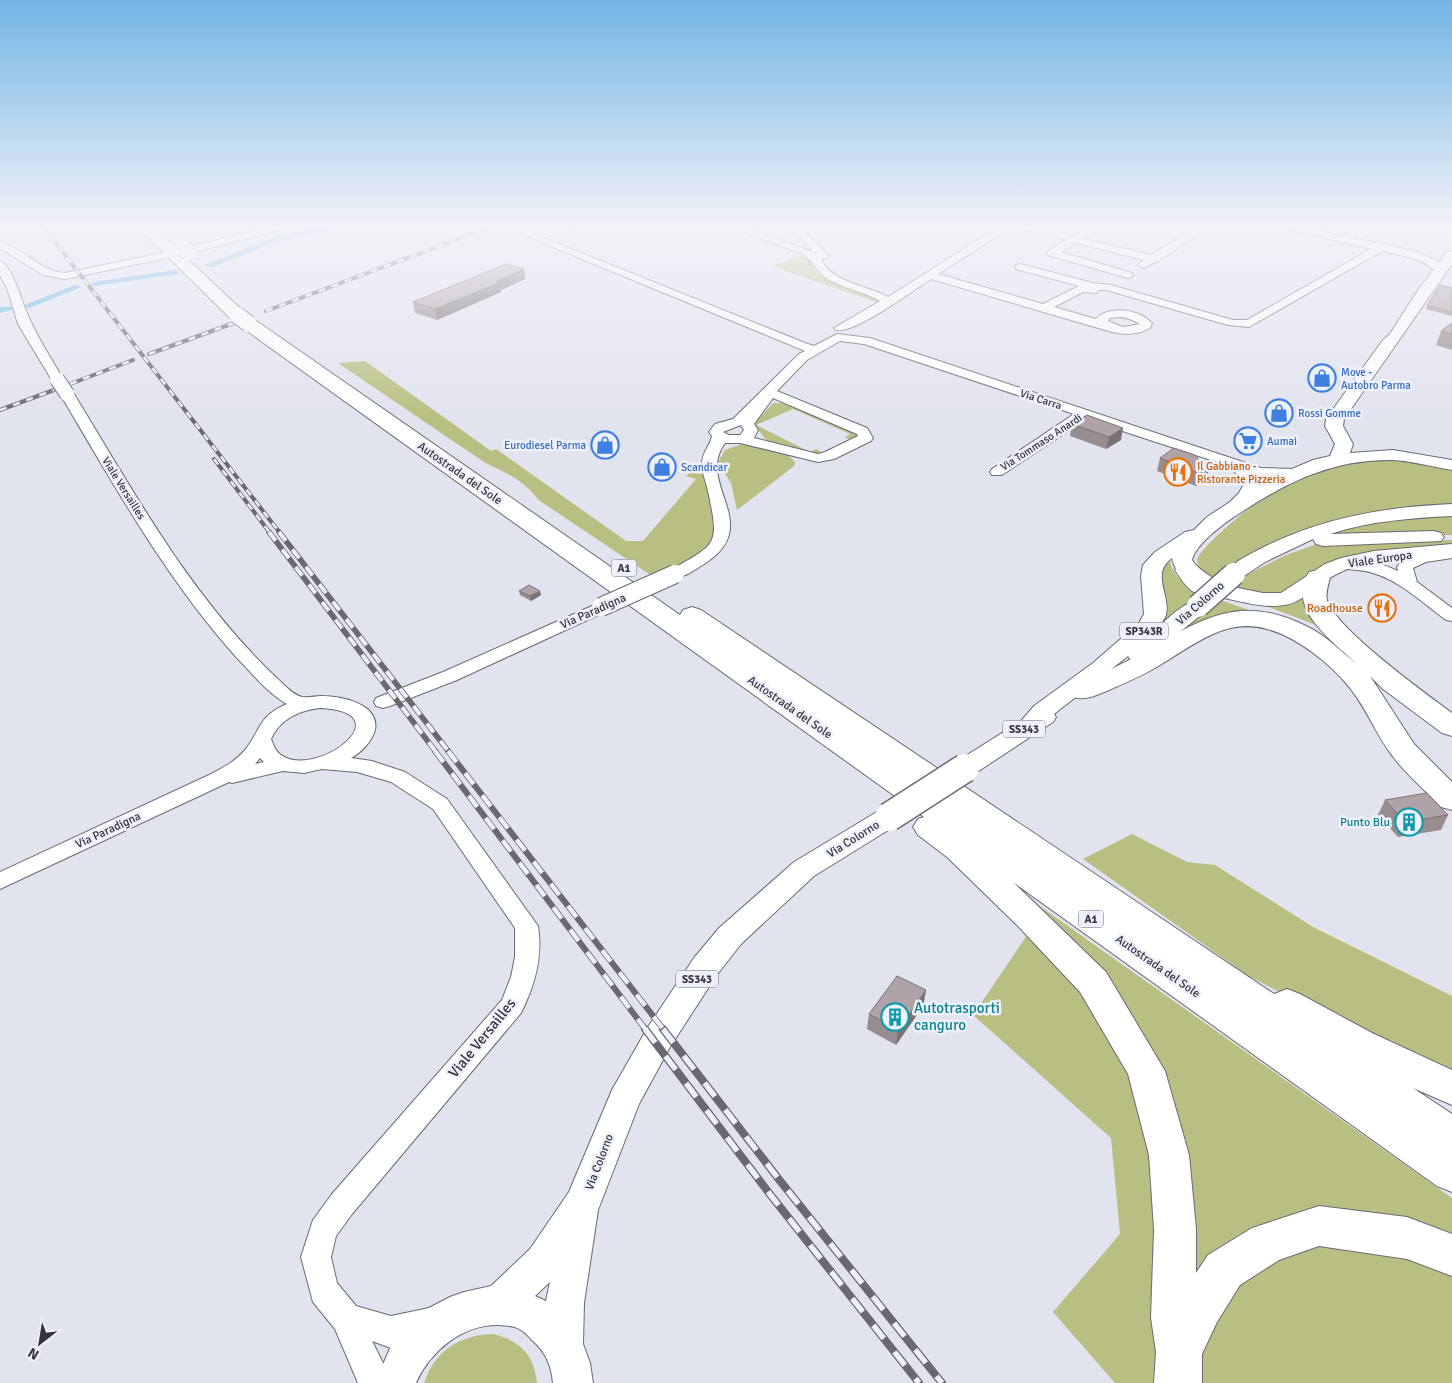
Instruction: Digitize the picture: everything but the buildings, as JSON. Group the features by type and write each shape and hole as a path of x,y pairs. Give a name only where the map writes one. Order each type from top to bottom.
{"highway":[{"name":"Autostrada del Sole","path":"220,289 250,317 730,665 1452,1173"},
{"name":"Autostrada del Sole","path":"250,317 1452,1136"},
{"path":"1187,570 1199,586 1219,587 1321,635 1334,645 1363,685 1404,751 1452,800"},
{"path":"1318,577 1314,591 1314,601 1327,622 1402,690 1452,727"},
{"path":"1083,691 1135,668 1200,630 1221,621 1247,617 1270,622 1301,633 1327,652 1363,685"},
{"path":"730,665 744,688 958,849 1029,916 1093,982 1146,1071 1169,1155 1175,1229 1174,1318 1179,1368"},
{"path":"1202,965 1242,979 1359,1044 1452,1088"},
{"path":"1179,1368 1202,1306 1224,1270 1267,1243 1319,1226 1407,1238 1452,1255"}],"main road":[{"path":"1429,289 1396,336 1389,354 1343,419 1340,427 1345,435 1358,442 1376,448 1452,465"},
{"path":"1338,460 1344,444 1334,426 1335,419 1388,343 1396,336"},
{"name":"SP343R","path":"1031,724 1043,711 1094,673 1148,627 1155,614 1151,576 1155,562 1234,506 1266,487 1294,474 1338,460 1393,455 1425,459"},
{"path":"1219,587 1275,548 1324,528 1380,516 1452,510"},
{"name":"SP343R","path":"1187,570 1182,560 1184,552 1214,521"},
{"path":"1219,587 1256,566 1296,547 1317,541 1351,538 1452,537"},
{"name":"Viale Europa","path":"1219,587 1256,599 1280,600 1290,597 1307,583 1343,564 1374,557 1452,551"},
{"name":"Via Colorno","path":"563,1344 565,1303 583,1204 624,1100 659,1037 705,967 730,936 781,888 804,870 966,768 1131,659 1219,587"},
{"name":"Via Colorno","path":"498,1305 543,1262 583,1204"},
{"name":"Via Colorno","path":"394,1383 399,1369 418,1342 442,1320 470,1308 498,1305 524,1310 546,1323 563,1344 572,1369 573,1383"}],"street":[{"name":"Viale Versailles","path":"11,289 20,314 32,337 189,590 229,639 280,692 302,702 310,703"},
{"name":"Via Carra","path":"661,289 777,336 866,341 1260,472 1294,474"},
{"path":"860,289 884,298 886,303"},
{"path":"870,289 882,293 895,294 904,292"},
{"name":"Via Paradigna","path":"0,881 216,780 249,758 275,718 291,709 310,703 327,702 349,706 384,702 450,676 675,574 711,553 722,537 722,525 710,475 711,450 718,442 720,436 716,432 718,429 738,422 792,366 909,289"},
{"path":"977,289 1044,308 1075,317 1113,328 1138,330 1144,327 1146,323 1139,318 1126,314 1094,318 1075,317"},
{"path":"1044,308 1081,289"},
{"path":"1084,289 1094,291"},
{"path":"1111,289 1165,305 1241,324 1249,324 1310,289"},
{"path":"1105,316 1102,322 1113,328"},
{"name":"Via Paradigna","path":"710,460 722,447 750,436 751,430 747,424 766,399 768,392"},
{"path":"720,436 818,458 829,456 866,438 862,431 768,392"},
{"name":"Via Tommaso Anardi","path":"997,472 1085,413"},
{"path":"729,424 740,424 749,428"},
{"name":"Via Carra","path":"1217,457 1241,469 1250,476 1252,482 1245,495 1234,506"},
{"path":"1409,583 1405,567 1410,562 1452,551"},
{"path":"1343,564 1373,566 1392,574 1409,583 1424,597 1452,616"},
{"path":"275,718 280,714 280,692"},
{"name":"Via Paradigna","path":"216,780 283,764 302,766 323,763 348,752 364,731 366,720 384,702"},
{"path":"349,706 361,714 371,756 379,768"},
{"path":"262,740 263,748 267,754 283,764"},
{"name":"Viale Versailles","path":"323,763 355,764 379,768 400,776 422,789 440,804 526,926 529,939 528,966 512,1006 342,1204 323,1230 316,1257 324,1291 346,1318 366,1366 377,1383"},
{"path":"346,1318 391,1332 442,1320"}],"green space":[{"path":"837,289 849,289 882,300 879,303"},
{"path":"365,361 491,451 496,449 626,541 643,541 696,479 686,476 690,472 695,473 701,466 703,467 717,535 704,553 655,578 540,501 518,480 484,462 338,363"},
{"path":"773,403 783,403 856,429 859,438 849,439 845,437 850,434 793,409 756,425 810,452 769,441 765,439 754,424"},
{"path":"742,444 789,456 795,462 794,466 737,510 731,483 718,462 725,450"},
{"path":"816,449 823,453 814,453 810,452"},
{"path":"1389,459 1405,460 1452,470 1452,506 1377,514 1329,523 1305,530 1258,550 1214,580 1203,572 1199,566 1197,560 1206,547 1239,516 1266,495 1295,480 1332,466"},
{"path":"1452,515 1452,535 1326,536 1325,534 1382,521"},
{"path":"1452,540 1452,546 1374,552 1340,558 1316,569 1290,591 1273,597 1233,588 1242,577 1286,555 1314,545 1345,541"},
{"path":"1170,560 1171,566 1177,575 1185,583 1200,592 1190,603 1151,634 1161,565"},
{"path":"1303,597 1316,625 1261,604"},
{"path":"1220,600 1272,618 1167,641"},
{"path":"1132,834 1187,862 1215,865 1313,927 1452,996 1452,1078 1401,1056 1247,975 1083,859"},
{"path":"993,873 1452,1198 1452,1244 1352,1214 1191,1291 1171,1109"},
{"path":"1032,928 1132,1060 1160,1151 1164,1383 1115,1383 1053,1312 1120,1234 1111,1138 973,1015"},
{"path":"1341,1237 1452,1266 1452,1383 1195,1383 1209,1318 1253,1260"},
{"path":"493,1334 511,1341 524,1350 533,1364 537,1383 424,1383 435,1362 450,1346 470,1337"}],"waterway":[{"path":"26,306 74,289"},
{"path":"0,310 10,309"}],"railway":[{"path":"91,289 280,533"},
{"path":"266,311 326,289"},
{"path":"149,354 234,323"},
{"path":"70,384 133,360"},
{"path":"0,410 54,390"},
{"path":"214,459 270,533"},
{"path":"269,532 436,752"},
{"path":"279,532 449,752"},
{"path":"435,751 646,1030"},
{"path":"448,751 664,1030"},
{"path":"645,1029 769,1193 919,1383"},
{"path":"663,1029 781,1182 942,1383"}],"place":[{"name":"Move - Autobro Parma","path":"1322,378"},
{"name":"Rossi Gomme","path":"1279,413"},
{"name":"Aumai","path":"1248,441"},
{"name":"Eurodiesel Parma","path":"605,445"},
{"name":"Scandicar","path":"662,467"},
{"name":"Il Gabbiano - Ristorante Pizzeria","path":"1178,472"},
{"name":"Roadhouse","path":"1382,608"},
{"name":"Punto Blu","path":"1409,822"},
{"name":"Autotrasporti canguro","path":"895,1017"}]}
